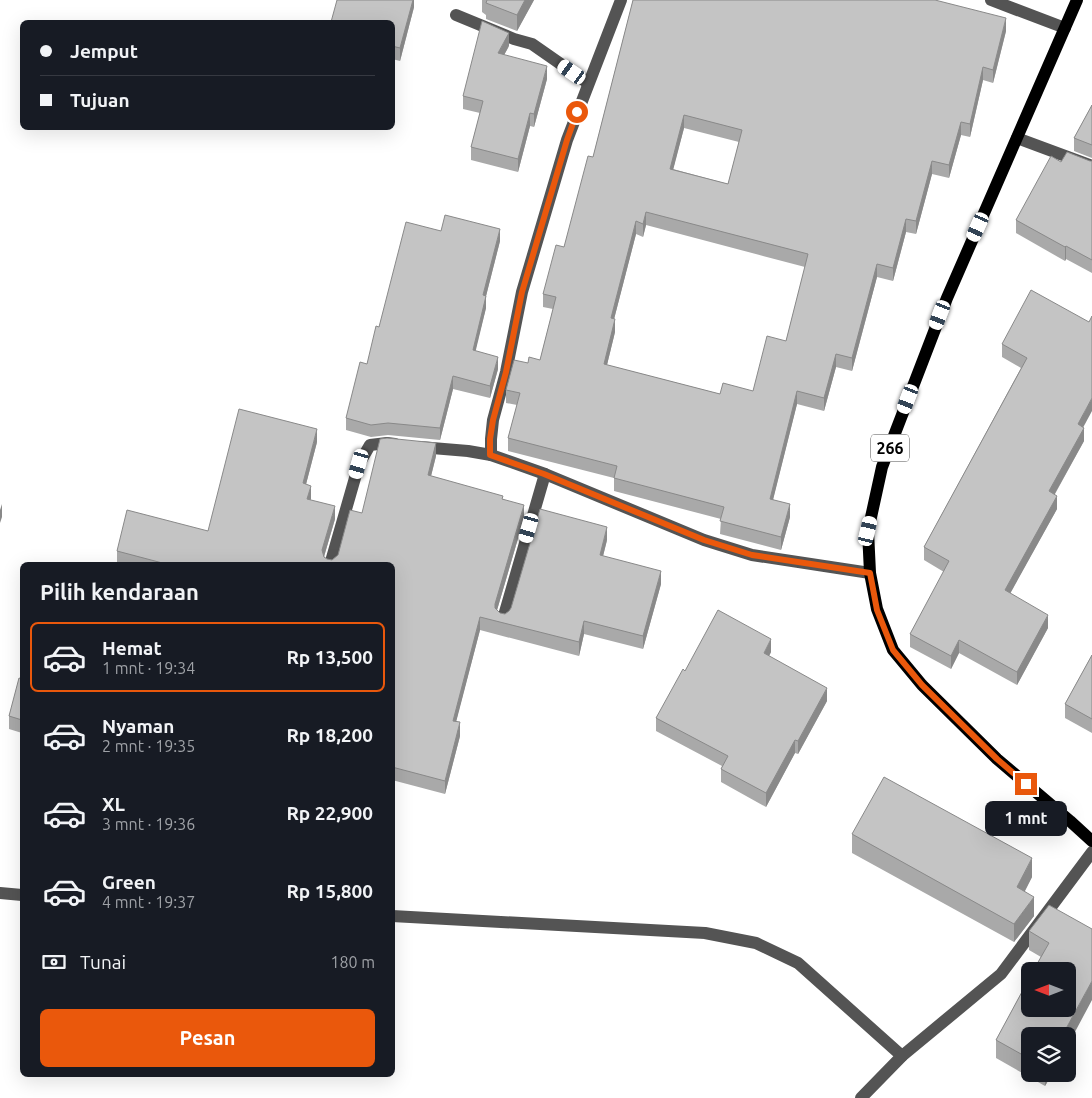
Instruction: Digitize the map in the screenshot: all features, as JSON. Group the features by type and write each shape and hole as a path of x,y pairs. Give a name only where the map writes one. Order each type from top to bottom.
{"main road":[{"name":"266","path":"1077,0 947,298 882,467 868,531 870,573 877,610 893,650 922,685 997,759 1092,841"}],"street":[{"path":"490,455 493,420 506,372 522,292 567,140 621,0"},
{"path":"991,0 1065,28"},
{"path":"456,15 514,39 532,44 588,83"},
{"path":"1017,138 1092,166"},
{"path":"331,562 359,464 370,445 387,443 490,455 544,474 704,540 752,555 870,573"},
{"path":"503,619 544,474"},
{"path":"861,1098 902,1056 1001,974 1092,852"},
{"path":"0,893 20,895"},
{"path":"395,916 705,933 756,943 798,963 902,1056"}],"building":[{"path":"337,0 413,0 400,48 395,47 395,20 332,20"},
{"path":"487,0 525,0 517,15 486,3"},
{"path":"633,0 935,0 1006,18 993,70 983,67 970,124 961,122 949,165 932,161 916,221 906,219 893,268 877,264 852,358 836,354 824,398 797,391 770,499 790,504 781,537 720,521 724,507 614,478 617,466 508,438 520,393 506,390 514,360 528,363 529,357 540,360 556,297 543,294 556,245 564,247 588,156 593,157","holes":["684,115 742,130 728,184 670,169","646,212 808,254 786,341 767,336 753,391 723,383 720,394 604,364 615,319 611,318 636,221 643,224"]},
{"path":"482,21 509,33 498,53 547,66 534,114 530,113 518,159 471,147 483,101 463,96"},
{"path":"1092,105 1092,145 1074,138"},
{"path":"1067,152 1092,161 1092,260 1016,220 1051,156 1061,162"},
{"path":"445,215 500,229 483,295 486,296 473,350 498,357 490,386 453,376 440,428 388,423 371,425 346,418 360,362 367,364 376,326 379,327 406,222 441,231"},
{"path":"1031,290 1089,322 1092,316 1092,398 1078,424 1084,428 1049,491 1057,496 1005,590 1048,615 1017,672 959,640 951,656 910,634 949,561 924,547 1027,358 1002,344"},
{"path":"239,409 317,429 303,483 311,486 307,499 335,506 322,550 324,557 327,559 332,560 338,555 350,510 362,513 380,439 387,438 436,443 428,475 503,496 502,499 524,505 495,604 495,608 500,613 505,614 511,608 540,509 607,527 600,555 661,571 643,636 584,621 579,642 480,617 453,721 460,722 445,781 395,768 395,562 159,562 117,551 127,510 208,531"},
{"path":"718,610 771,639 764,653 827,688 798,741 795,740 766,793 721,769 728,756 656,718 683,669 685,671"},
{"path":"1092,655 1092,719 1065,704"},
{"path":"19,678 20,719 9,716"},
{"path":"884,777 1032,858 1017,887 1034,897 1014,924 852,834"},
{"path":"1049,905 1092,929 1092,981 1076,1010 1076,962 1038,962 1049,943 1029,931"},
{"path":"1021,994 1021,1018 1072,1018 1067,1027 1021,1027 1021,1054 996,1040"}],"route":[{"path":"577,112 522,292 506,372 493,420 490,455 544,474 704,540 752,555 870,573 877,610 893,650 922,685 997,759 1026,784"}]}
